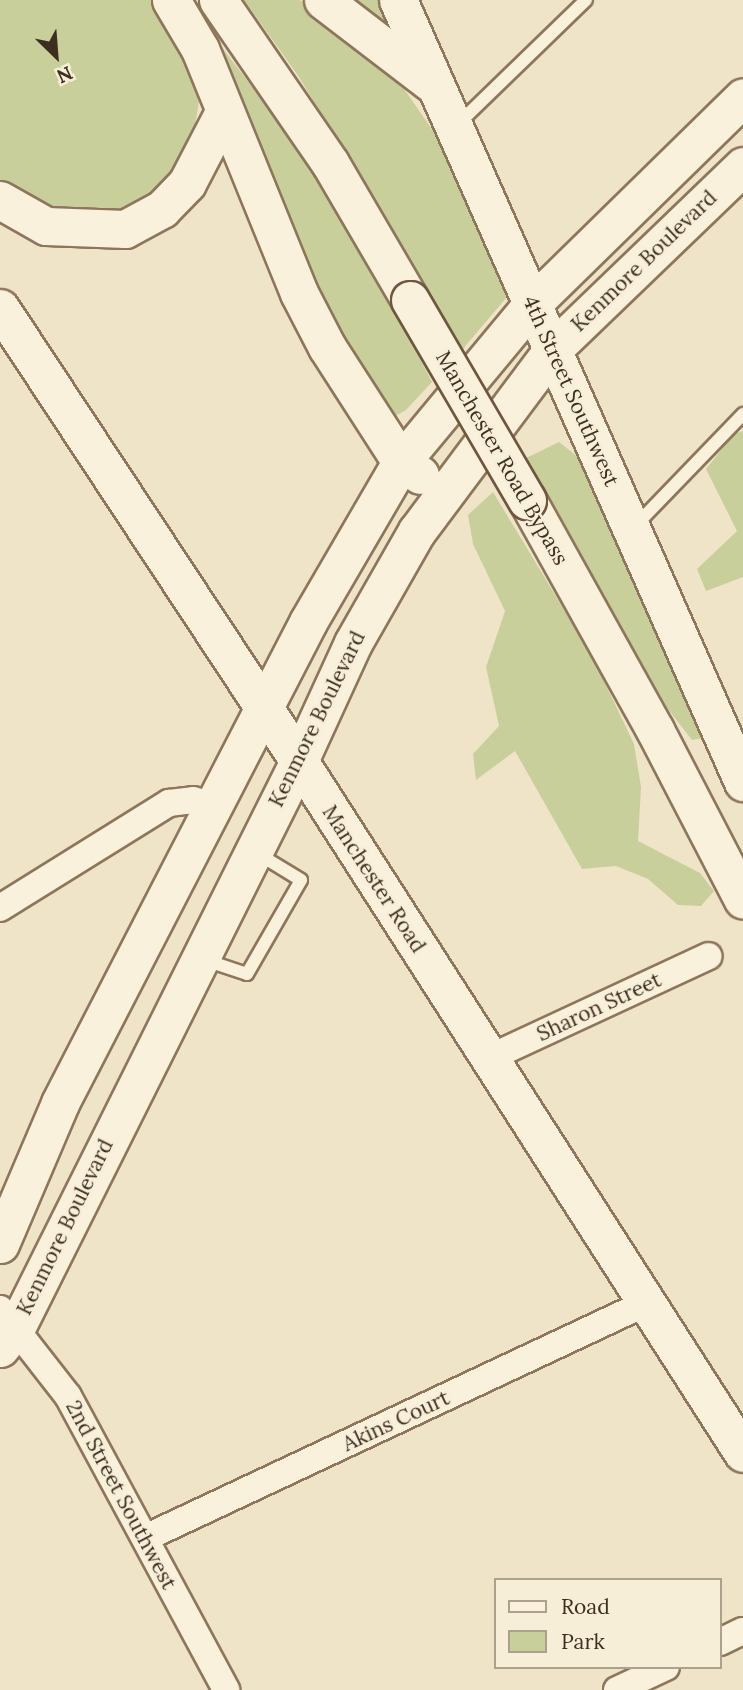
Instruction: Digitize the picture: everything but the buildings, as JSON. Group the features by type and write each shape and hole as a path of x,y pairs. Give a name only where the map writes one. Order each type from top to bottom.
{"main road":[{"path":"171,0 200,49 299,293 327,347 401,462 445,491"},
{"name":"Manchester Road Bypass","path":"205,0 228,15 330,163 527,500 656,730 743,900"},
{"path":"323,0 436,87"},
{"name":"4th Street Southwest","path":"398,0 743,782"},
{"path":"0,1244 60,1103 308,622 401,462 533,303 743,97"},
{"path":"0,200 46,226 109,231 138,224 162,209 187,183 224,112"},
{"name":"Kenmore Boulevard","path":"5,1328 299,761 353,643 445,491 553,349 743,166"},
{"name":"Manchester Road","path":"0,308 299,761 743,1454"}],"street":[{"path":"0,908 169,803 193,800 214,806"},
{"name":"Sharon Street","path":"489,1058 709,956"},
{"name":"Akins Court","path":"145,1538 646,1303"},
{"name":"2nd Street Southwest","path":"5,1328 68,1396 226,1690"},
{"path":"722,1641 743,1631"},
{"path":"617,1690 662,1669"}],"lane":[{"path":"454,128 586,0"},
{"path":"632,529 743,414"},
{"path":"198,958 247,974 300,880 252,850"}],"green space":[{"path":"0,0 154,0 190,59 199,102 190,153 163,188 133,208 96,218 61,218 6,187 0,180"},
{"path":"244,0 300,0 371,52 400,83 438,138 507,297 462,350 299,77"},
{"path":"338,0 380,0 398,41"},
{"path":"215,38 291,138 353,229 432,382 406,410 390,419 335,341"},
{"path":"743,431 743,577 706,591 697,569 737,531 706,469 734,434"},
{"path":"559,442 578,457 704,738 692,740 667,708 526,458"},
{"path":"493,492 592,656 634,744 641,787 638,841 700,873 714,891 701,906 678,905 648,879 616,866 582,869 515,751 476,780 473,754 499,726 486,667 505,611 473,544 468,515"}]}
